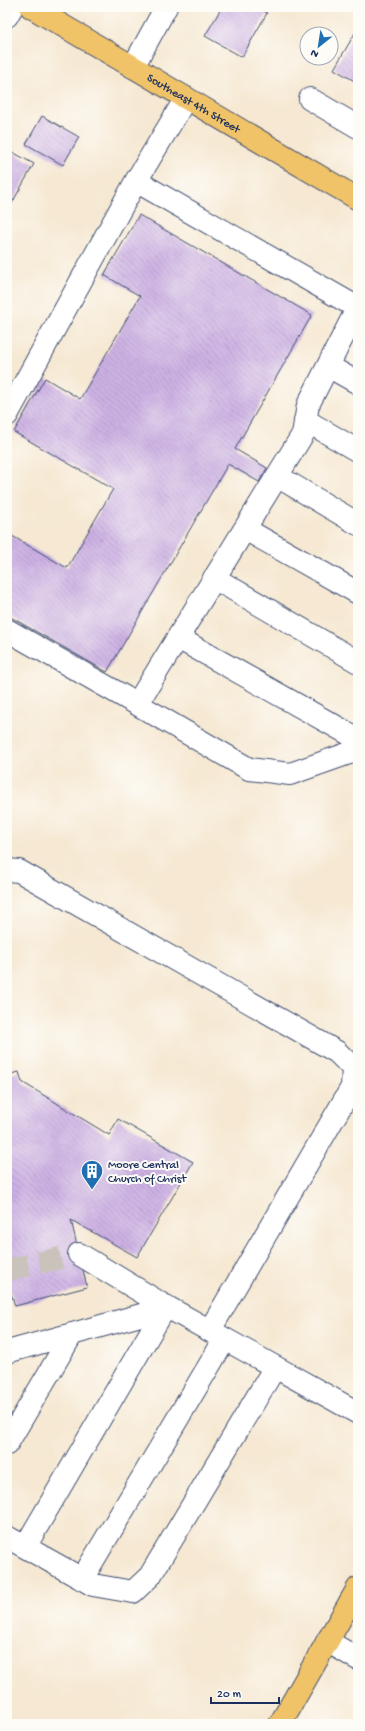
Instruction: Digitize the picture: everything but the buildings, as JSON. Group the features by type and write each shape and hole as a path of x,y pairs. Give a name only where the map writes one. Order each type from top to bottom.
{"main road":[{"name":"Southeast 4th Street","path":"31,7 358,199"},
{"path":"280,1724 358,1588"}],"street":[{"path":"7,16 12,7"},
{"path":"133,67 166,7"},
{"path":"7,415 136,181 186,98"},
{"path":"310,99 358,127"},
{"path":"136,181 358,307 308,405 303,434 137,704"},
{"path":"328,366 358,383"},
{"path":"305,420 358,451"},
{"path":"277,476 358,524"},
{"path":"245,529 358,593"},
{"path":"214,578 358,662"},
{"path":"7,630 249,769 290,774 358,750"},
{"path":"178,638 358,739"},
{"path":"7,870 19,870 337,1052 353,1068 352,1087 218,1334 82,1579"},
{"path":"79,1254 163,1304 358,1413"},
{"path":"7,1352 148,1313 163,1304"},
{"path":"163,1304 16,1542 93,1586 134,1592 150,1576 275,1367"},
{"path":"7,1444 72,1334"},
{"path":"327,1641 358,1659"}],"tunnel":[{"path":"7,1270 79,1254"}],"place":[{"name":"Moore Central Church of Christ","path":"92,1190"}]}
